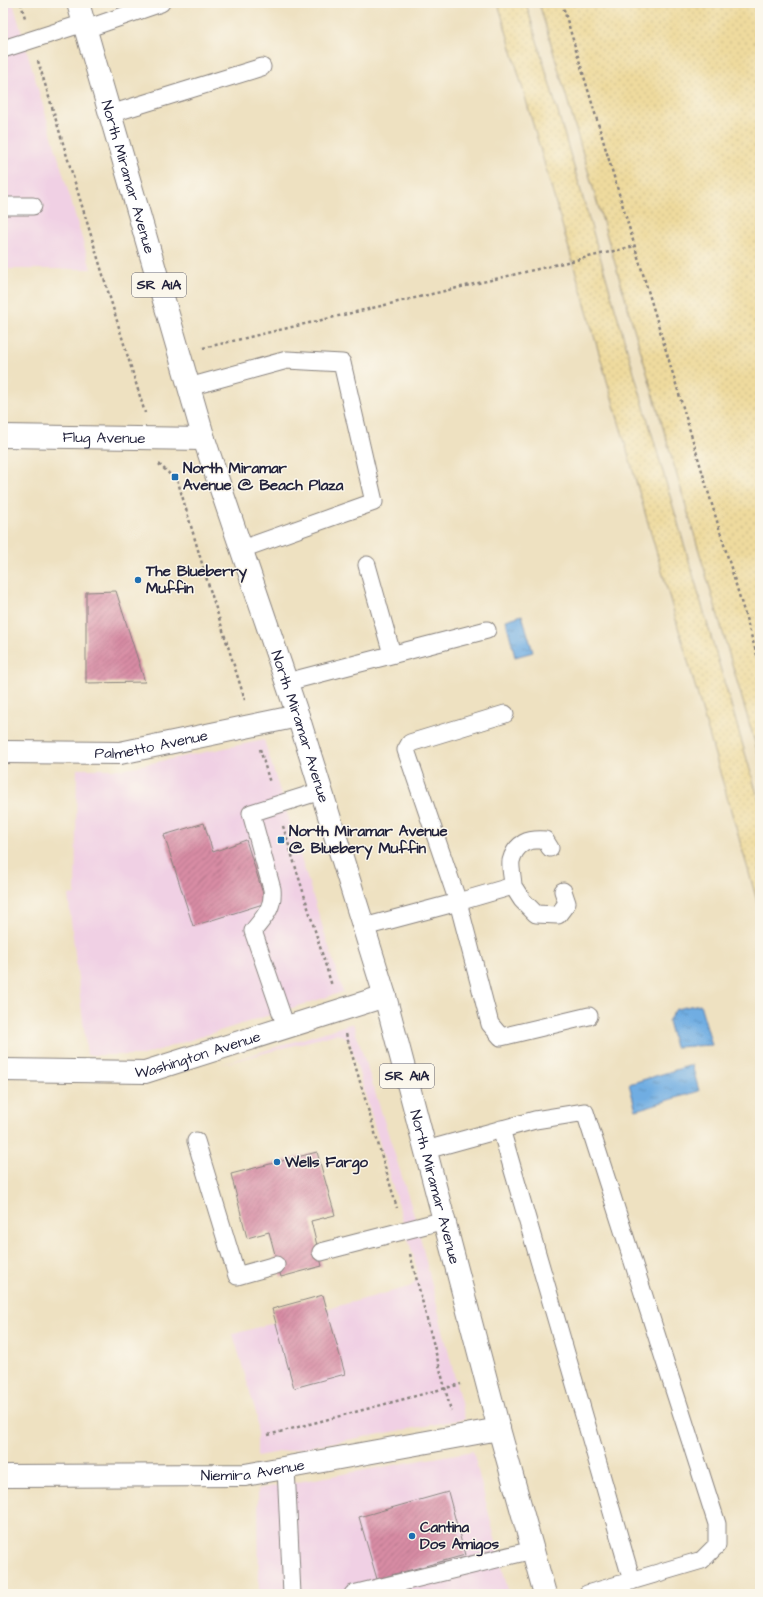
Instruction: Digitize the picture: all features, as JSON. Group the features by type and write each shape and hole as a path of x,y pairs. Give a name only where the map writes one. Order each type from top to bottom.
{"main road":[{"name":"North Miramar Avenue","path":"82,18 204,439 298,716 386,996 499,1429 545,1594"},
{"name":"Flug Avenue","path":"3,436 204,439"},
{"name":"Palmetto Avenue","path":"3,752 120,753 298,716"},
{"name":"Washington Avenue","path":"3,1070 145,1072 386,996"},
{"name":"Niemira Avenue","path":"3,1476 245,1475 499,1429"}],"lane":[{"path":"3,49 82,18 162,3"},
{"path":"110,114 262,67"},
{"path":"3,206 32,206"},
{"path":"189,387 287,360 342,363 374,502 242,549"},
{"path":"367,565 392,654"},
{"path":"286,682 487,630"},
{"path":"506,714 410,743 406,750 458,902 490,1024 501,1037 589,1016"},
{"path":"286,1027 253,931 269,910 273,900 272,889 251,813 321,791"},
{"path":"550,848 545,840 531,840 518,847 511,861 513,886 522,900 536,914 558,915 567,903 563,891"},
{"path":"364,927 513,886"},
{"path":"426,1150 535,1120 585,1112 717,1524 717,1545 702,1560 588,1594"},
{"path":"500,1129 632,1581"},
{"path":"196,1141 237,1276 276,1264"},
{"path":"321,1252 445,1220"},
{"path":"286,1468 292,1594"},
{"path":"353,1594 533,1550"}],"path":[{"path":"562,3 760,665"},
{"path":"179,354 635,246"},
{"path":"268,1435 486,1378"}],"shaded area":[{"path":"3,3 13,3 91,269 3,269"},
{"path":"264,740 343,992 143,1055 87,1055 68,895 75,894 77,769 122,769"},
{"path":"353,1023 416,1221 465,1419 257,1456 257,1416 233,1334 409,1287 417,1278 417,1269 350,1043 346,1037 336,1034 219,1065"},
{"path":"473,1451 509,1594 259,1594 258,1489"}],"sand":[{"path":"498,3 526,3 760,804 760,911"},
{"path":"539,3 760,3 760,760"}],"water":[{"path":"522,615 533,652 515,657 506,620"},
{"path":"700,1004 712,1045 675,1047 668,1021 676,1009"},
{"path":"692,1065 699,1091 636,1110 629,1084"}],"building":[{"path":"116,591 145,682 86,683 86,592"},
{"path":"204,823 213,852 246,840 266,903 193,926 164,835"},
{"path":"317,1152 335,1215 311,1221 322,1266 281,1277 269,1232 247,1238 231,1174"},
{"path":"323,1295 345,1374 294,1388 272,1309"},
{"name":"Cantina Dos Amigos","path":"448,1492 465,1555 377,1579 359,1517"}],"place":[{"name":"North Miramar Avenue @ Beach Plaza","path":"175,477"},
{"name":"The Blueberry Muffin","path":"138,580"},
{"name":"North Miramar Avenue @ Bluebery Muffin","path":"281,840"},
{"name":"Wells Fargo","path":"277,1162"},
{"name":"Cantina Dos Amigos","path":"412,1536"}]}
